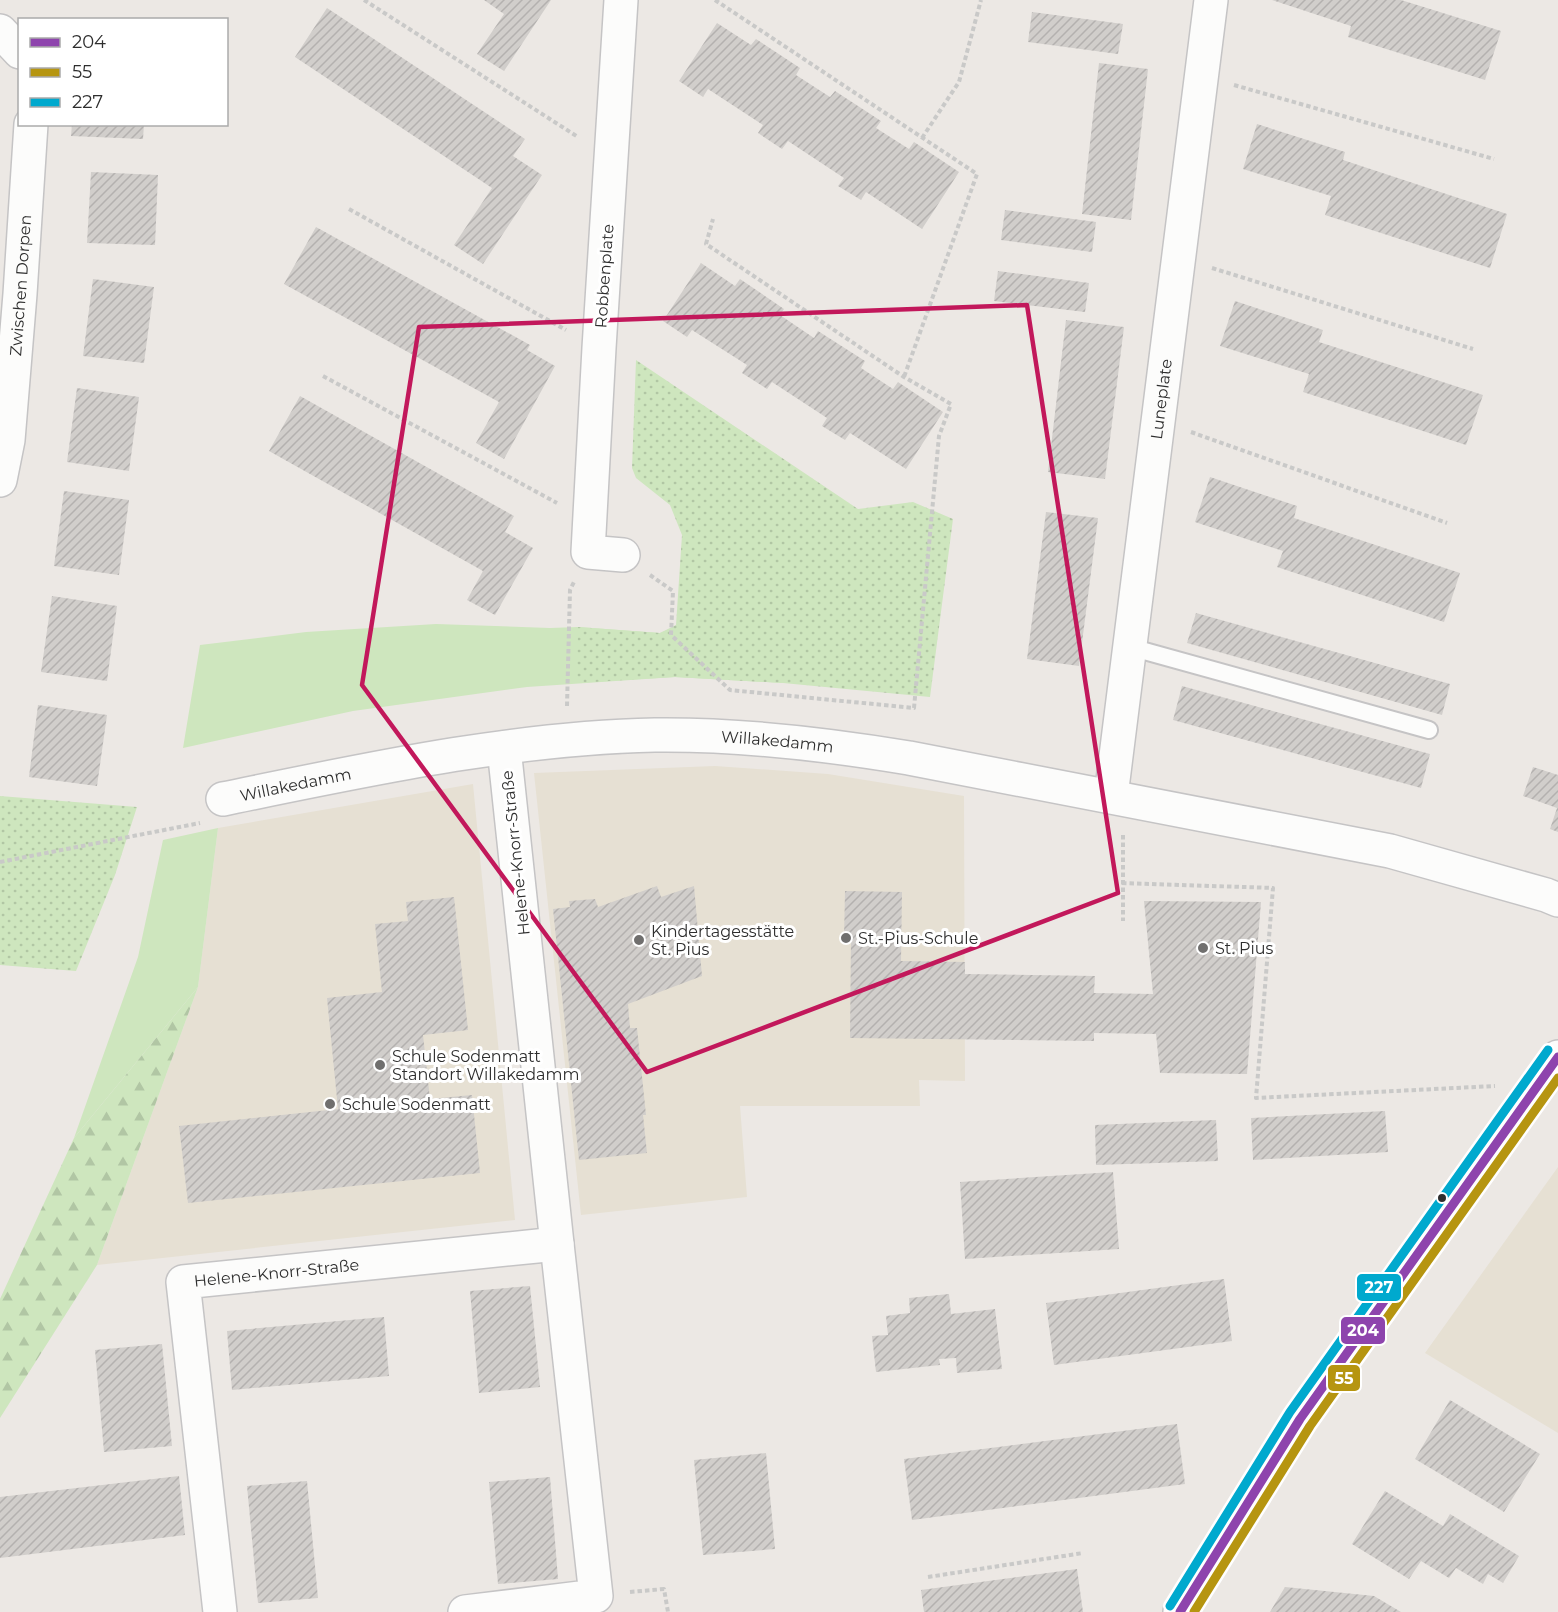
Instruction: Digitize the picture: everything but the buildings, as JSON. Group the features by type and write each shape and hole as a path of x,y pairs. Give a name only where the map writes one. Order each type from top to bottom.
{"street":[{"name":"Robbenplate","path":"588,552 621,0"},
{"name":"Luneplate","path":"1111,796 1211,0"},
{"path":"0,31 18,50"},
{"name":"Zwischen Dorpen","path":"0,480 8,440 31,126"},
{"path":"588,552 623,555"},
{"name":"Willakedamm","path":"223,799 376,767 504,747 654,735 737,737 851,748 1389,850 1558,900"},
{"name":"Helene-Knorr-Straße","path":"504,747 596,1596"},
{"path":"1180,1612 1300,1419 1558,1057"},
{"name":"Helene-Knorr-Straße","path":"220,1612 183,1282 557,1244"},
{"path":"465,1612 596,1596"}],"lane":[{"path":"1130,647 1429,730"}],"path":[{"path":"364,0 612,158"},
{"path":"715,0 977,174 904,377"},
{"path":"922,138 959,82 981,0"},
{"path":"1201,76 1494,159"},
{"path":"348,209 599,348"},
{"path":"623,555 673,591 671,635 730,690 914,708 939,436 951,404 904,377 706,244 713,219"},
{"path":"1180,258 1473,349"},
{"path":"323,376 560,505 590,510"},
{"path":"1159,421 1446,523"},
{"path":"567,741 570,590 588,552"},
{"path":"1111,796 1123,828 1123,921"},
{"name":"Willakedamm","path":"0,862 204,823 212,820 223,799"},
{"path":"1122,883 1274,888 1256,1098 1538,1084"},
{"path":"928,1577 1083,1553"},
{"path":"596,1596 664,1589 668,1612"}],"highlighted area":[{"path":"1027,305 1118,893 647,1072 362,685 419,327"}],"shaded area":[{"path":"715,766 828,774 964,796 965,1081 919,1080 920,1106 740,1106 747,1197 581,1215 534,773"},
{"name":"Schule Sodenmatt","path":"473,784 515,1220 97,1265 198,987 218,828"},
{"path":"1558,1167 1558,1433 1425,1353"}],"green space":[{"path":"636,360 858,509 913,502 953,519 930,697 783,683 675,677 576,683 578,627 660,633 676,625 682,535 670,505 636,478 632,468"},
{"path":"436,624 578,627 660,633 676,626 783,683 675,677 527,687 353,711 183,748 200,645 306,632"},
{"path":"0,796 137,807 115,875 76,971 0,965"},
{"path":"218,828 198,987 74,1138 138,957 163,840"},
{"path":"198,987 97,1265 0,1418 0,1299 74,1138"}],"transit line":[{"name":"227","path":"1170,1606 1290,1412 1548,1050"},
{"name":"204","path":"1180,1612 1300,1419 1558,1057"},
{"name":"55","path":"1194,1612 1310,1426 1558,1078"}],"place":[{"name":"St.-Pius-Schule","path":"846,938"},
{"name":"Kindertagesstätte St. Pius","path":"639,940"},
{"name":"St. Pius","path":"1203,948"},
{"name":"Schule Sodenmatt Standort Willakedamm","path":"380,1065"},
{"name":"Schule Sodenmatt","path":"330,1104"}]}
